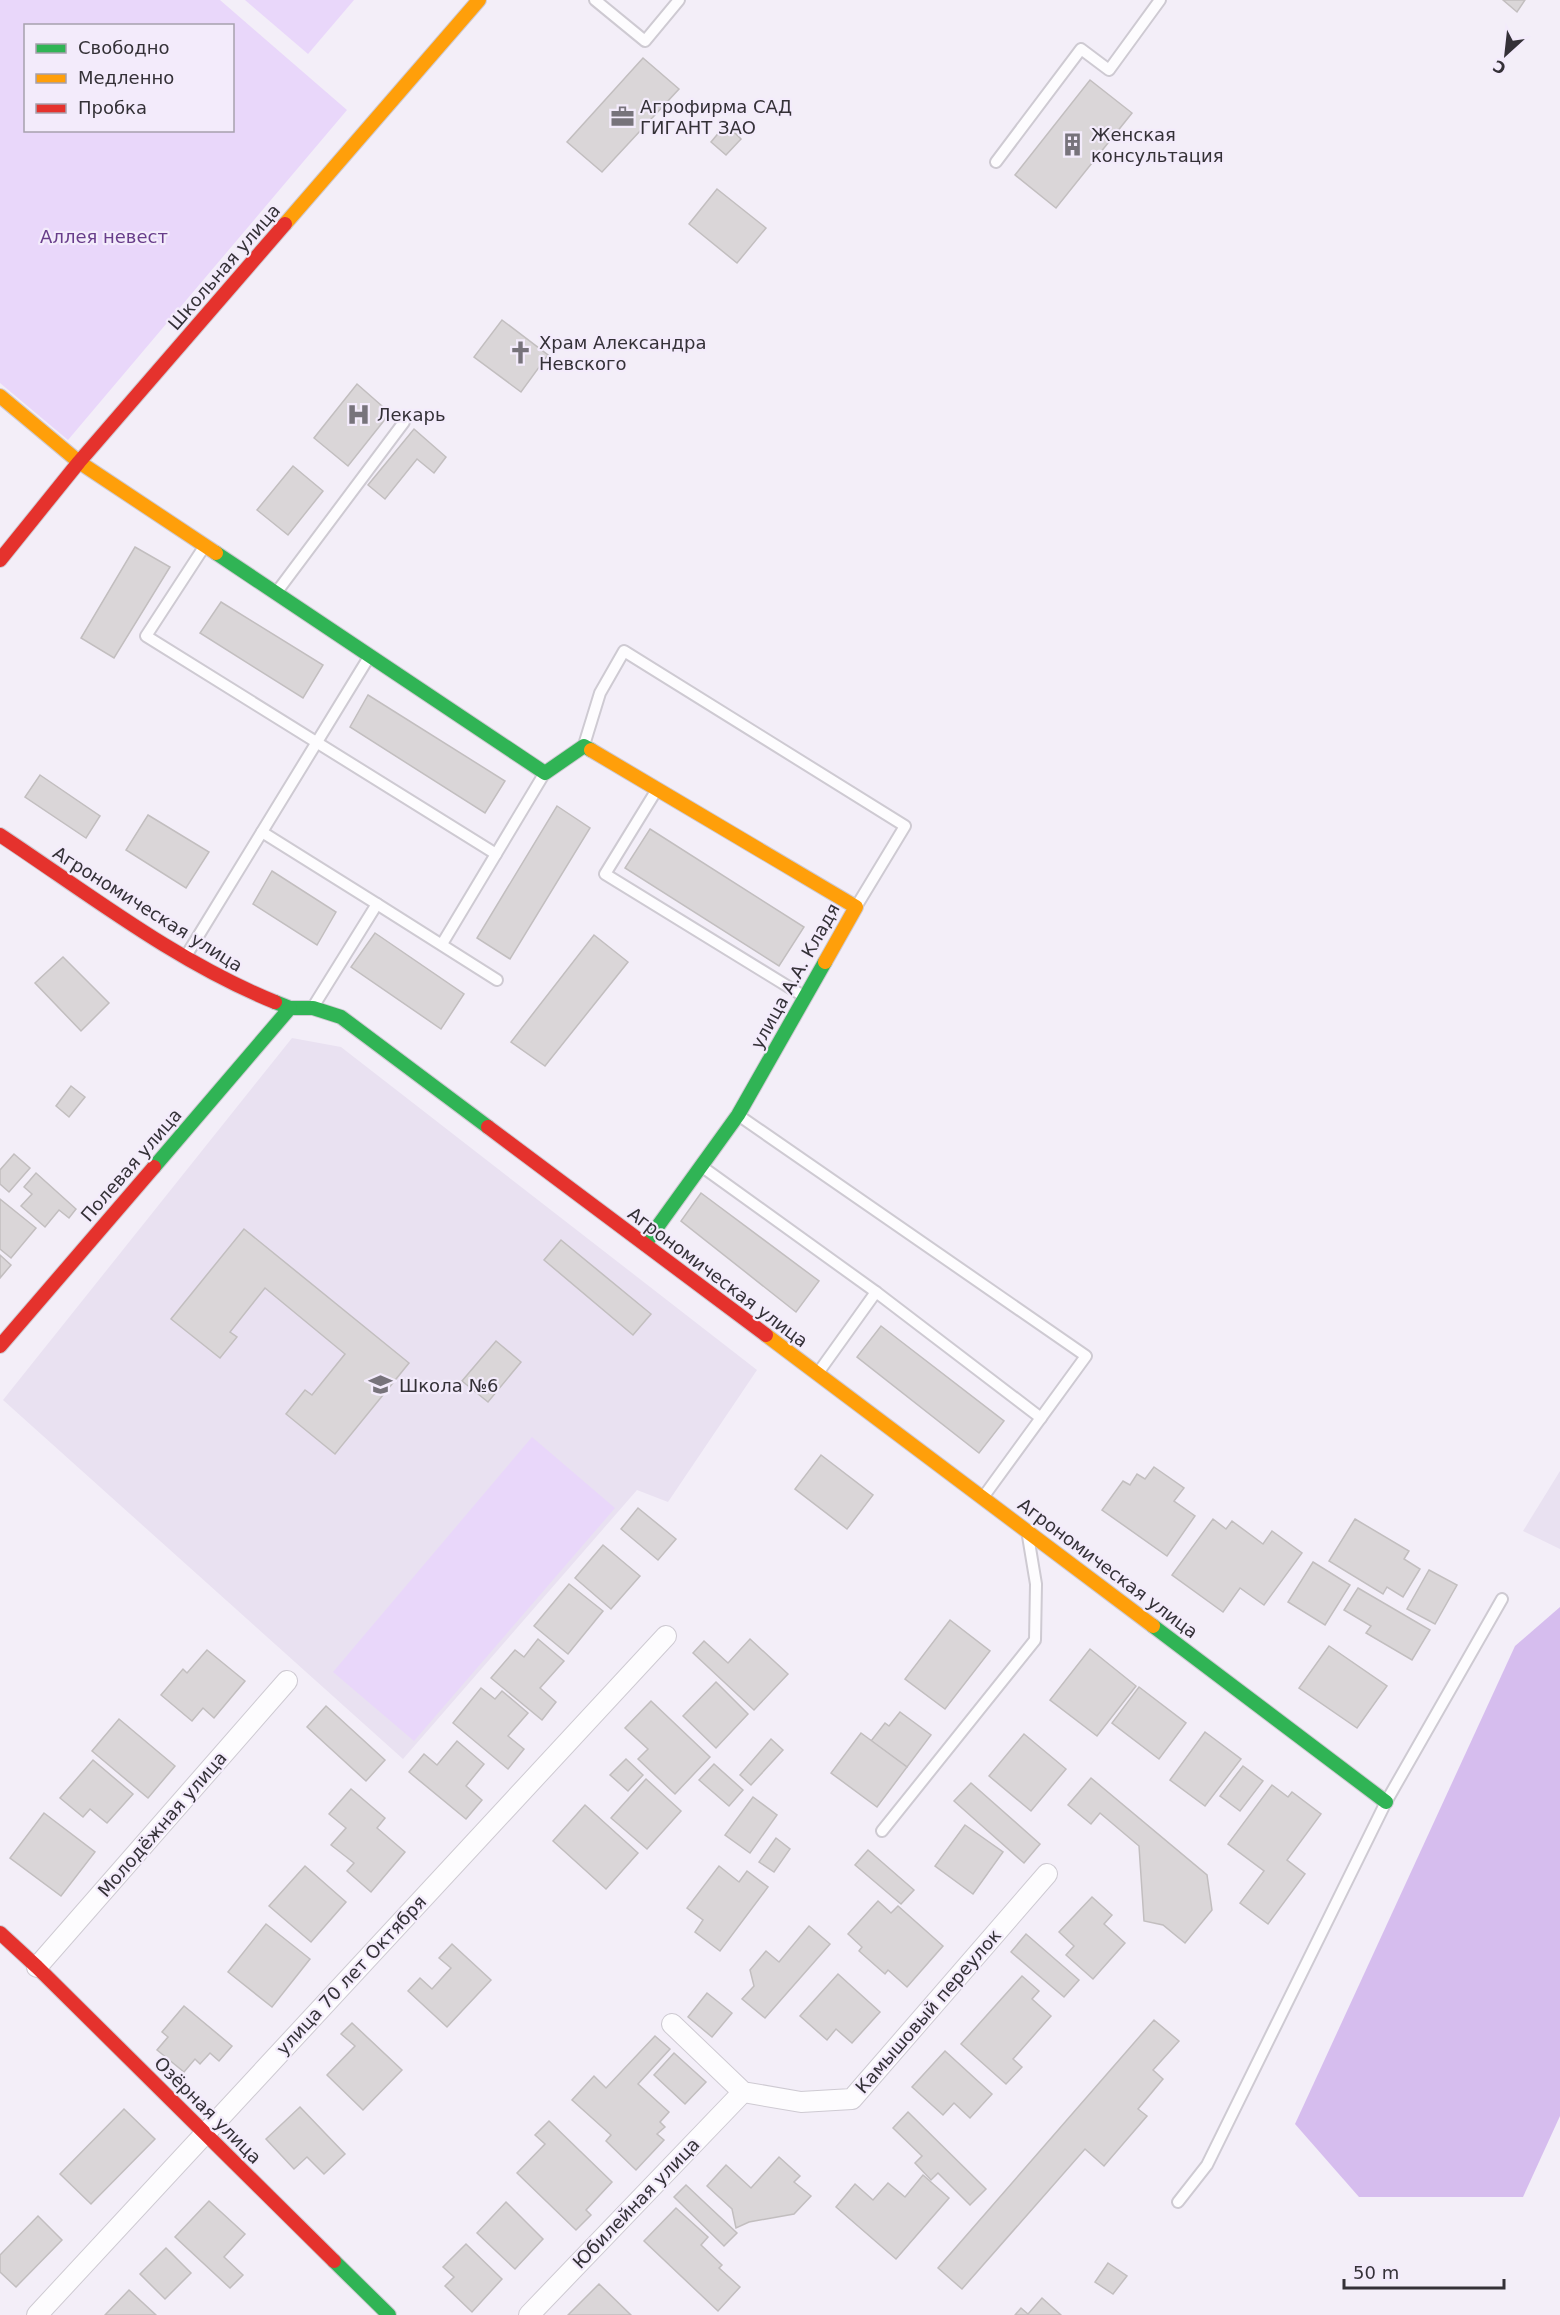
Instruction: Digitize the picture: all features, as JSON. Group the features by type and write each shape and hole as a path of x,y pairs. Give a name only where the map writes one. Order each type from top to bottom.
{"street":[{"name":"Школьная улица","path":"0,560 79,462 479,0"},
{"path":"0,396 79,462 545,773 584,746"},
{"name":"улица А.А. Кладя","path":"584,746 856,907 738,1115 645,1244"},
{"name":"Агрономическая улица","path":"0,835 185,958 238,987 290,1008 313,1008 341,1017 1027,1530 1386,1802"},
{"name":"Полевая улица","path":"0,1346 290,1008"},
{"name":"улица 70 лет Октября","path":"37,2315 666,1636"},
{"name":"Молодёжная улица","path":"37,1966 287,1681"},
{"name":"Камышовый переулок","path":"743,2092 801,2102 852,2099 1047,1874"},
{"name":"Озёрная улица","path":"0,1933 37,1966 389,2315"},
{"path":"672,2024 743,2092"},
{"name":"Юбилейная улица","path":"530,2315 743,2092"}],"lane":[{"path":"595,0 645,40 679,0"},
{"path":"996,162 1082,49 1109,70 1160,0"},
{"path":"276,593 404,422"},
{"path":"205,546 146,636 496,854"},
{"path":"584,746 600,693 624,651 905,826 856,907"},
{"path":"185,958 369,657"},
{"path":"442,944 545,773"},
{"path":"657,789 605,874 805,997"},
{"path":"262,832 496,980"},
{"path":"313,1008 377,904"},
{"path":"738,1115 1086,1356 983,1497"},
{"path":"701,1166 876,1292 1041,1418"},
{"path":"818,1374 876,1292"},
{"path":"882,1831 1035,1640 1036,1584 1027,1530"},
{"path":"1178,2202 1207,2166 1386,1802 1502,1599"}],"shaded area":[{"name":"Школа №6","path":"292,1038 341,1047 757,1370 668,1502 637,1490 403,1759 3,1400"},
{"path":"1560,1471 1560,1549 1523,1531"},
{"path":"1560,1607 1560,2116 1523,2197 1359,2197 1295,2124 1515,1646"}],"green space":[{"name":"Аллея невест","path":"0,0 220,0 347,110 68,440 0,383"},
{"path":"245,0 354,0 308,54"},
{"path":"532,1437 615,1508 414,1741 333,1672"}],"building":[{"path":"1503,0 1525,0 1517,12"},
{"name":"Агрофирма САД ГИГАНТ ЗАО","path":"643,58 679,89 602,172 567,142"},
{"name":"Женская консультация","path":"1090,80 1132,113 1056,208 1015,175"},
{"path":"726,124 741,139 726,155 711,142"},
{"path":"717,189 766,228 737,263 689,224"},
{"path":"502,320 548,355 521,392 474,357"},
{"path":"357,384 390,413 348,466 314,438"},
{"path":"414,429 446,457 434,473 417,459 385,499 368,485"},
{"path":"293,466 323,491 288,535 257,510"},
{"path":"135,547 170,567 114,658 81,638"},
{"path":"221,602 323,665 303,698 200,633"},
{"path":"368,695 505,781 485,813 350,727"},
{"path":"40,775 100,816 86,838 25,797"},
{"path":"557,806 590,828 510,959 477,938"},
{"path":"148,815 209,852 186,888 126,850"},
{"path":"650,829 804,927 779,966 625,868"},
{"path":"272,871 336,912 317,945 253,904"},
{"path":"375,933 464,994 441,1029 351,967"},
{"path":"594,935 628,962 545,1066 511,1042"},
{"path":"63,957 109,1003 81,1031 35,983"},
{"path":"71,1086 85,1097 69,1117 56,1106"},
{"path":"14,1154 30,1168 9,1192 0,1184 0,1170"},
{"path":"36,1173 76,1209 69,1218 59,1210 45,1227 21,1206 32,1194 24,1187"},
{"path":"701,1193 819,1281 796,1312 681,1221"},
{"path":"0,1199 36,1228 11,1258 0,1249"},
{"path":"244,1229 409,1363 335,1454 286,1414 305,1390 312,1395 345,1354 265,1288 230,1332 237,1337 220,1358 171,1319"},
{"path":"561,1240 651,1314 633,1335 544,1260"},
{"path":"0,1255 11,1265 0,1278"},
{"path":"881,1326 1004,1421 979,1453 857,1357"},
{"path":"496,1341 521,1362 488,1402 462,1381"},
{"path":"821,1455 873,1495 847,1529 795,1489"},
{"path":"1154,1467 1184,1488 1174,1501 1195,1516 1167,1556 1102,1510 1123,1481 1130,1485 1137,1474 1145,1479"},
{"path":"638,1508 676,1539 658,1560 621,1529"},
{"path":"1213,1519 1226,1529 1232,1521 1263,1544 1272,1531 1302,1553 1264,1605 1240,1588 1223,1612 1172,1575"},
{"path":"1355,1519 1409,1551 1404,1559 1420,1569 1403,1597 1387,1587 1383,1594 1329,1561"},
{"path":"603,1545 640,1576 611,1609 575,1578"},
{"path":"1313,1562 1350,1585 1325,1625 1288,1602"},
{"path":"1429,1570 1457,1585 1435,1624 1407,1609"},
{"path":"569,1584 603,1611 568,1654 534,1626"},
{"path":"1358,1588 1430,1630 1412,1660 1366,1633 1371,1626 1344,1610"},
{"path":"950,1620 990,1651 945,1709 905,1679"},
{"path":"538,1639 564,1661 540,1688 556,1702 542,1720 491,1678 515,1650 524,1657"},
{"path":"750,1639 788,1674 754,1710 693,1653 704,1641 728,1663"},
{"path":"1329,1646 1387,1686 1357,1728 1299,1688"},
{"path":"1090,1649 1136,1686 1097,1736 1050,1700"},
{"path":"207,1650 245,1681 214,1718 203,1708 192,1721 161,1695 183,1669 187,1673"},
{"path":"716,1682 748,1714 716,1748 683,1716"},
{"path":"1139,1687 1186,1723 1159,1759 1112,1723"},
{"path":"481,1688 495,1699 502,1691 528,1713 508,1736 524,1749 508,1769 453,1723"},
{"path":"651,1701 710,1757 675,1794 638,1759 648,1749 625,1728"},
{"path":"326,1706 385,1760 366,1781 307,1727"},
{"path":"900,1712 931,1735 907,1767 871,1741 885,1723 889,1726"},
{"path":"119,1719 175,1766 148,1798 92,1751"},
{"path":"1205,1732 1241,1759 1205,1806 1170,1780"},
{"path":"861,1733 907,1767 877,1807 831,1773"},
{"path":"1024,1734 1066,1769 1031,1811 989,1776"},
{"path":"771,1739 783,1750 751,1785 740,1775"},
{"path":"457,1741 484,1764 466,1786 482,1800 466,1819 409,1772 424,1754 437,1765"},
{"path":"626,1759 643,1775 628,1791 610,1775"},
{"path":"93,1760 133,1794 107,1823 90,1809 83,1817 60,1798"},
{"path":"714,1764 743,1790 729,1806 699,1780"},
{"path":"1243,1766 1263,1781 1240,1811 1220,1796"},
{"path":"1091,1778 1207,1875 1212,1910 1185,1943 1163,1925 1144,1921 1139,1846 1100,1813 1091,1824 1068,1805"},
{"path":"646,1779 681,1811 647,1849 611,1818"},
{"path":"971,1783 1040,1844 1024,1863 954,1801"},
{"path":"1272,1785 1288,1797 1292,1792 1321,1814 1287,1860 1305,1874 1268,1924 1240,1903 1264,1871 1228,1844"},
{"path":"351,1789 385,1818 377,1828 405,1852 371,1892 347,1871 354,1863 331,1845 346,1828 329,1814"},
{"path":"753,1797 777,1815 750,1853 725,1835"},
{"path":"585,1805 638,1853 606,1889 553,1841"},
{"path":"44,1813 95,1852 61,1896 10,1858"},
{"path":"965,1825 1003,1852 973,1894 935,1866"},
{"path":"776,1838 790,1849 774,1872 759,1862"},
{"path":"868,1850 914,1890 901,1904 855,1865"},
{"path":"305,1866 346,1902 311,1942 269,1906"},
{"path":"719,1866 739,1882 747,1871 768,1887 720,1951 695,1932 703,1920 687,1908"},
{"path":"1092,1897 1112,1915 1104,1924 1125,1943 1093,1979 1066,1955 1074,1946 1059,1932"},
{"path":"878,1901 891,1913 898,1906 943,1946 907,1987 888,1970 885,1974 859,1951 862,1947 848,1934"},
{"path":"266,1924 310,1959 272,2007 228,1972"},
{"path":"809,1926 830,1944 765,2018 742,1999 754,1986 750,1970 766,1951 779,1962"},
{"path":"1026,1934 1079,1980 1064,1997 1011,1952"},
{"path":"452,1944 491,1980 447,2027 408,1991 420,1978 432,1989 451,1968 439,1958"},
{"path":"838,1974 880,2012 852,2043 836,2029 827,2040 800,2016"},
{"path":"1022,1976 1039,1991 1032,1999 1051,2016 1013,2059 1022,2067 1006,2084 961,2044"},
{"path":"707,1993 732,2013 712,2037 688,2017"},
{"path":"184,2006 232,2046 219,2061 210,2053 200,2064 195,2059 184,2072 157,2050 168,2037 162,2032"},
{"path":"1154,2020 1179,2041 1153,2070 1163,2079 1138,2109 1147,2116 1104,2166 1085,2149 962,2289 938,2268"},
{"path":"352,2023 402,2070 363,2110 327,2075 355,2046 341,2034"},
{"path":"655,2036 670,2049 638,2084 669,2112 660,2122 665,2127 657,2134 664,2140 636,2170 606,2141 611,2135 572,2100 594,2076 606,2088"},
{"path":"945,2051 992,2094 970,2118 954,2103 943,2115 912,2087"},
{"path":"674,2053 706,2082 685,2104 654,2075"},
{"path":"300,2107 345,2154 324,2174 307,2157 294,2169 266,2139"},
{"path":"124,2109 155,2139 91,2204 60,2174"},
{"path":"908,2112 986,2189 970,2205 938,2173 931,2180 915,2163 922,2156 893,2128"},
{"path":"549,2121 612,2182 586,2210 591,2215 576,2230 517,2173 545,2144 535,2135"},
{"path":"779,2157 800,2176 794,2182 811,2196 794,2214 749,2222 736,2228 732,2209 707,2186 726,2165 751,2188"},
{"path":"923,2175 949,2198 896,2259 836,2207 855,2184 873,2200 888,2183 905,2197"},
{"path":"686,2185 737,2233 724,2246 674,2197"},
{"path":"209,2201 245,2234 224,2257 243,2275 230,2288 175,2237"},
{"path":"506,2202 543,2239 515,2269 477,2233"},
{"path":"676,2208 708,2237 701,2245 722,2265 719,2268 740,2287 718,2311 644,2241"},
{"path":"38,2216 62,2240 16,2287 0,2272 0,2255"},
{"path":"466,2244 502,2279 472,2312 445,2286 454,2277 443,2267"},
{"path":"166,2248 191,2273 165,2299 140,2274"},
{"path":"1108,2263 1127,2276 1113,2294 1095,2282"},
{"path":"599,2284 631,2315 568,2315"},
{"path":"129,2290 156,2315 105,2315"},
{"path":"1042,2298 1061,2315 1015,2315 1021,2308 1028,2314"}],"traffic: fast":[{"path":"216,553 545,773 584,746 591,750"},
{"path":"645,1244 738,1115 825,962"},
{"path":"275,1002 290,1008 313,1008 341,1017 488,1127"},
{"path":"154,1167 290,1008"},
{"path":"1153,1626 1386,1802"},
{"path":"334,2261 389,2315"}],"traffic: slow":[{"path":"285,224 479,0"},
{"path":"0,396 79,462 216,553"},
{"path":"591,750 856,907 825,962"},
{"path":"766,1335 1153,1626"}],"traffic: jam":[{"path":"0,560 79,462 285,224"},
{"path":"0,835 168,947 238,986 275,1002"},
{"path":"488,1127 766,1335"},
{"path":"0,1346 154,1167"},
{"path":"0,1933 334,2261"}],"place":[{"name":"Агрофирма САД ГИГАНТ ЗАО","path":"622,116"},
{"name":"Женская консультация","path":"1073,144"},
{"name":"Храм Александра Невского","path":"521,352"},
{"name":"Лекарь","path":"359,414"},
{"name":"Школа №6","path":"381,1385"}]}
